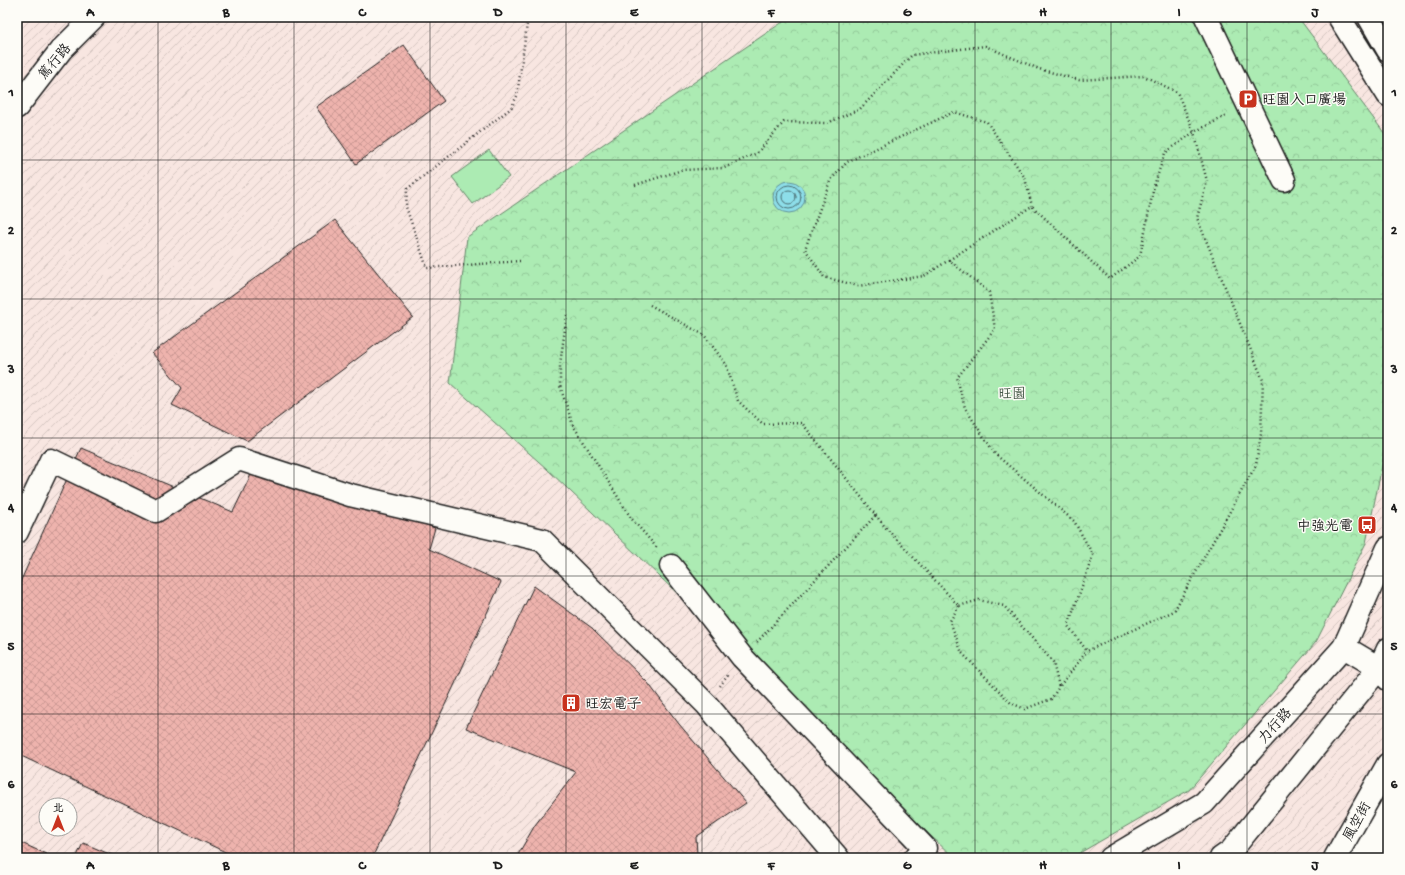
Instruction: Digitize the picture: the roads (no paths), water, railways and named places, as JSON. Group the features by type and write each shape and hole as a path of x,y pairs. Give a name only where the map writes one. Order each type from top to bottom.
{"street":[{"name":"篤行路","path":"17,107 61,50 94,17"},
{"path":"1206,17 1284,180"},
{"path":"1339,17 1388,95"},
{"path":"1369,17 1388,50"},
{"path":"17,532 51,460 156,511 239,459 350,495 542,540 706,705 838,858"},
{"name":"力行路","path":"1111,858 1204,803 1344,647 1382,576 1388,548"},
{"path":"671,566 742,657 925,848 915,858"},
{"path":"1344,647 1383,674"},
{"path":"1221,858 1231,851 1383,674 1388,649"},
{"name":"風空街","path":"1335,858 1388,764"}],"water":[{"path":"792,181 798,183 803,188 805,197 803,206 798,211 786,213 780,211 775,206 773,194 775,188 780,183"}],"place":[{"name":"旺園入口廣場","path":"1248,99"},
{"name":"中強光電","path":"1367,525"},
{"name":"旺宏電子","path":"571,703"}],"park label":[{"name":"旺園","path":"1012,393"}]}
